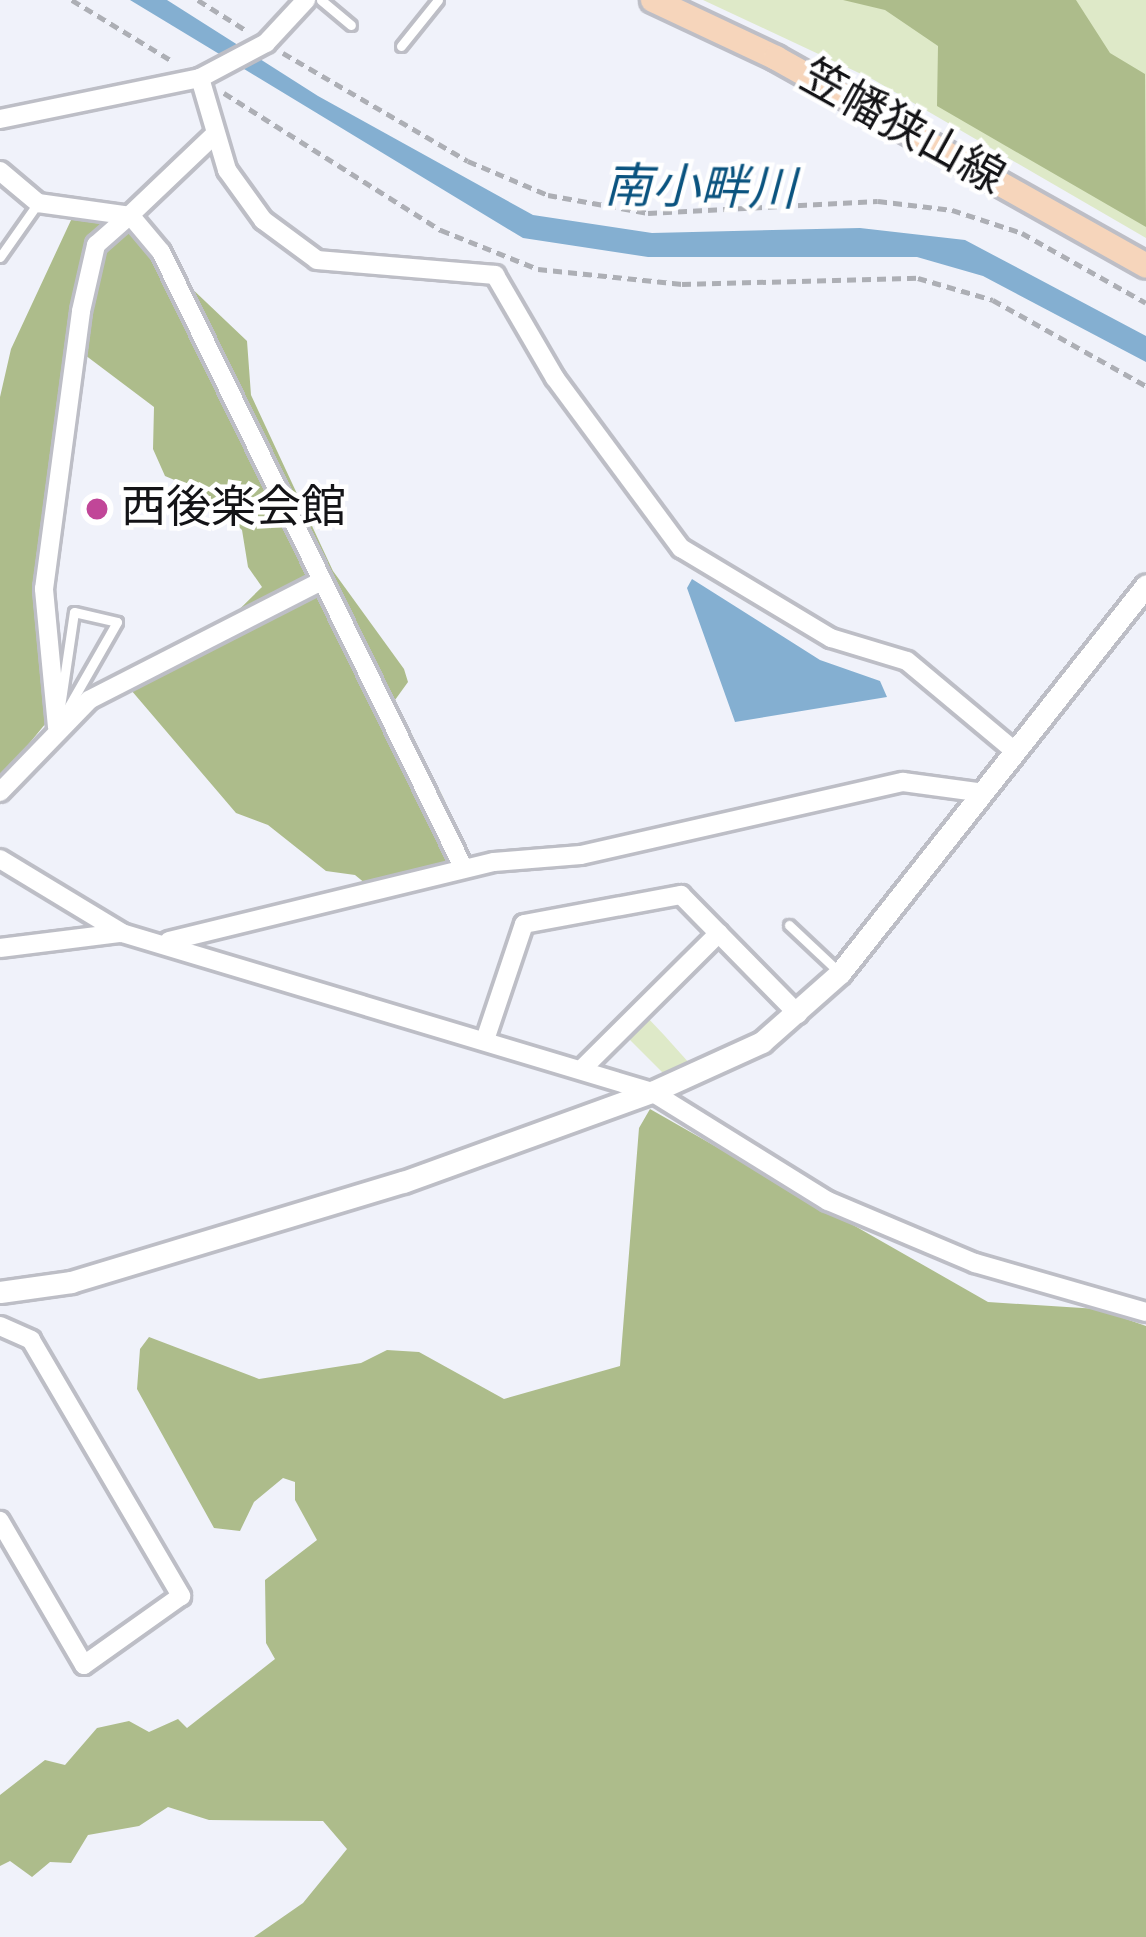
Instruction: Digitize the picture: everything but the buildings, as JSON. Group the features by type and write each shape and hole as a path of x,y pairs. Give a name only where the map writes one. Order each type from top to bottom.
{"main road":[{"name":"笠幡狭山線","path":"653,0 830,87 1146,266"}],"street":[{"path":"0,119 201,77 265,43 306,0"},
{"path":"201,77 227,170 263,220 317,260 495,275 554,378 681,548 831,638 907,662 1016,752"},
{"path":"58,727 44,589 81,311 96,244 214,135"},
{"path":"0,171 38,203 130,215 161,252 464,869"},
{"path":"0,792 58,727 166,655 322,581"},
{"path":"0,1292 71,1282 244,1234 652,1092 762,1042 840,974 1146,585"},
{"path":"165,942 464,869 700,832 903,782 984,793"},
{"path":"0,859 122,933"},
{"path":"486,1037 524,923 681,895 798,1014"},
{"path":"0,948 122,933 584,1067 652,1092 828,1201 976,1263 1146,1312"},
{"path":"584,1067 719,933"},
{"path":"0,1326 31,1340 181,1596 84,1665 0,1522"}],"lane":[{"path":"321,0 352,26"},
{"path":"401,46 438,0"},
{"path":"0,256 38,203"},
{"path":"74,612 116,622 107,639 58,727 74,612"},
{"path":"789,925 840,974"}],"path":[{"path":"72,0 441,230 538,269 666,284 918,278 993,300 1146,386"},
{"path":"197,0 468,160 548,195 648,213 878,201 952,210 1022,233 1146,303"}],"green space":[{"path":"703,0 1146,0 1146,238 874,80"},
{"path":"843,0 1076,0 1110,53 1145,74 1146,227 937,106 938,46 885,10"},
{"path":"72,218 128,226 165,275 186,283 247,341 251,395 333,571 404,669 408,682 395,700 445,801 456,844 442,887 371,888 355,875 326,871 268,825 236,813 131,690 129,668 210,638 262,587 248,567 242,530 203,492 165,476 153,449 154,407 85,355 66,386 46,723 0,779 0,397 11,349"},
{"path":"646,1016 690,1064 664,1074 626,1036"},
{"path":"650,1109 988,1302 1098,1309 1146,1326 1146,1937 254,1937 303,1903 347,1849 323,1821 209,1820 168,1807 139,1826 88,1835 71,1863 50,1862 32,1877 10,1861 0,1866 0,1795 45,1760 65,1765 97,1728 129,1721 149,1732 178,1719 187,1728 275,1659 266,1643 265,1580 317,1540 295,1500 295,1482 283,1478 254,1502 240,1531 214,1528 137,1389 140,1349 149,1337 259,1379 361,1363 387,1350 419,1352 504,1399 620,1366 639,1128"}],"water":[{"path":"130,0 167,0 318,96 533,215 652,233 860,228 965,240 1146,336 1146,362 983,276 917,257 648,257 523,238"},
{"path":"692,579 820,660 880,681 887,697 735,722 687,588"}],"place":[{"name":"西後楽会館","path":"97,509"}],"water label":[{"name":"南小畔川","path":"700,190"}]}
